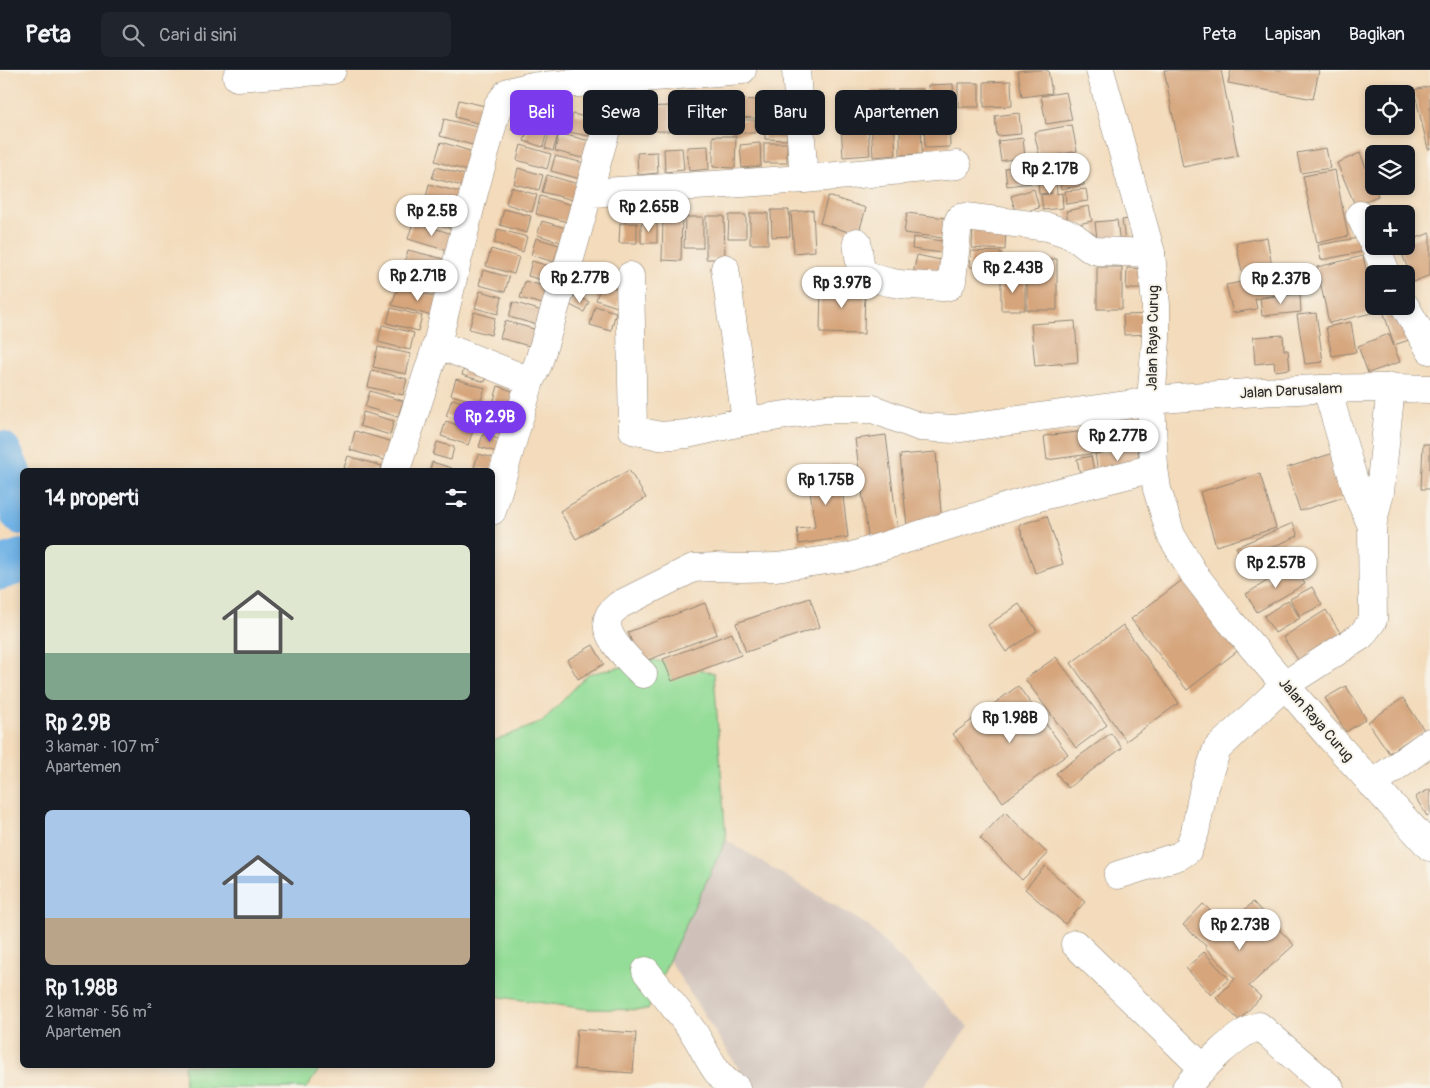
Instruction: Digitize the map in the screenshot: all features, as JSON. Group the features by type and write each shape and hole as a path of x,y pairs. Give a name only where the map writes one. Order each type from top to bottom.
{"street":[{"path":"237,77 332,70"},
{"path":"397,468 437,344 474,192 498,105 508,92 528,87 742,70"},
{"path":"796,70 804,179"},
{"name":"Jalan Raya Curug","path":"1100,70 1151,254 1156,305 1156,340 1151,400 1154,468 1156,489 1171,535 1194,574 1231,622 1328,735 1430,847"},
{"path":"495,501 530,381 538,364 620,80"},
{"path":"588,193 804,179 957,165"},
{"path":"1360,215 1365,226"},
{"path":"857,242 861,271 869,276 889,282 946,287 952,281 958,222 960,218 965,217 1048,227 1072,235 1089,248 1098,251 1151,254"},
{"path":"725,268 746,421"},
{"name":"Jalan Darusalam","path":"630,276 633,430 660,436 687,434 746,421 826,409 873,409 920,428 954,429 1151,400 1327,388 1390,387 1430,389"},
{"path":"1410,315 1430,350"},
{"path":"437,344 530,381"},
{"path":"1118,875 1180,856 1188,850 1195,832 1204,787 1217,750 1286,684 1361,636 1373,620 1372,526 1380,492 1390,387"},
{"path":"1327,388 1358,495 1372,526"},
{"path":"643,674 621,651 611,635 607,622 610,614 619,605 693,568 716,566 741,568 776,567 848,557 1039,497 1154,468"},
{"path":"1372,784 1430,742"},
{"path":"1075,944 1194,1078 1246,1032 1259,1026 1330,1088"},
{"path":"646,971 694,1034 720,1075 731,1086 736,1088"}],"shaded area":[{"path":"726,840 867,925 968,1027 922,1088 761,1088 748,1083 669,960"}],"green space":[{"path":"654,660 714,673 726,840 669,960 648,1010 587,1009 495,996 495,740 542,722 588,674"},
{"path":"184,1068 320,1068 307,1088 185,1088"}],"building":[{"path":"1048,70 1052,93 1022,97 1018,71"},
{"path":"1164,70 1221,70 1238,156 1183,167"},
{"path":"1231,70 1319,70 1313,99 1228,83"},
{"path":"1011,81 1012,106 984,107 984,82"},
{"path":"958,83 979,83 979,107 958,107"},
{"path":"953,84 953,90 928,90 928,85"},
{"path":"1430,86 1430,149 1428,149 1415,90"},
{"path":"898,89 923,89 923,90"},
{"path":"1066,92 1072,120 1046,124 1041,96"},
{"path":"745,99 755,100 755,118 745,118"},
{"path":"459,100 485,106 481,124 455,117"},
{"path":"658,106 668,106 668,131 658,131"},
{"path":"1019,113 1021,134 997,136 995,116"},
{"path":"573,114 583,116 583,135 573,133"},
{"path":"444,119 481,128 476,146 440,136"},
{"path":"745,120 755,120 755,133 745,133"},
{"path":"1072,125 1077,151 1040,159 1034,132"},
{"path":"526,135 546,135 543,147 524,141"},
{"path":"549,135 558,135 553,151 545,148"},
{"path":"559,135 567,135 590,141 586,159 555,151"},
{"path":"765,135 787,135 787,140 765,139"},
{"path":"842,135 869,135 870,155 843,157"},
{"path":"872,135 895,135 896,155 873,157"},
{"path":"900,135 921,135 922,154 900,155"},
{"path":"925,135 950,135 950,147 925,148"},
{"path":"713,136 736,136 735,168 713,167"},
{"path":"1023,138 1025,157 1001,161 998,141"},
{"path":"441,142 473,152 467,171 435,161"},
{"path":"760,143 761,166 742,168 740,145"},
{"path":"764,143 787,143 787,163 764,163"},
{"path":"521,145 551,154 547,169 517,160"},
{"path":"708,146 709,169 689,171 687,147"},
{"path":"682,148 684,170 665,172 664,149"},
{"path":"1326,148 1330,168 1301,173 1297,153"},
{"path":"657,152 658,173 638,175 637,153"},
{"path":"1360,153 1365,165 1365,195 1378,196 1355,205 1337,163"},
{"path":"555,156 584,163 580,179 551,171"},
{"path":"1079,157 1081,171 1060,174 1058,160"},
{"path":"1053,158 1056,170 1036,174 1034,163"},
{"path":"1029,165 1031,183 1007,186 1005,168"},
{"path":"436,167 469,176 466,187 432,178"},
{"path":"518,168 543,175 539,190 514,184"},
{"path":"1335,170 1348,236 1317,243 1303,176"},
{"path":"1082,174 1084,185 1061,189 1059,177"},
{"path":"547,175 578,184 573,200 542,192"},
{"path":"1056,179 1057,194 1062,193 1063,208 1043,210 1041,195 1052,193 1039,194 1038,180"},
{"path":"429,184 467,194 463,208 426,198"},
{"path":"511,187 537,195 532,212 506,204"},
{"path":"1034,189 1039,208 1016,214 1011,196"},
{"path":"1086,189 1088,201 1066,204 1065,191"},
{"path":"540,196 572,205 568,222 536,214"},
{"path":"828,196 866,208 858,235 820,223"},
{"path":"420,203 461,215 456,230 416,218"},
{"path":"1089,206 1092,221 1069,226 1066,211"},
{"path":"504,209 531,216 527,233 500,225"},
{"path":"771,210 789,210 790,236 772,237"},
{"path":"813,210 815,251 794,253 791,212"},
{"path":"750,213 768,213 768,244 750,244"},
{"path":"907,213 946,218 943,238 904,233"},
{"path":"729,215 746,215 746,238 728,238"},
{"path":"706,216 724,216 725,259 706,259"},
{"path":"685,217 703,217 703,248 684,248"},
{"path":"663,218 682,218 681,261 662,260"},
{"path":"1130,219 1132,240 1125,241 1122,220"},
{"path":"1117,220 1120,244 1098,247 1095,222"},
{"path":"542,221 566,228 561,242 537,235"},
{"path":"413,222 456,235 451,252 408,239"},
{"path":"620,223 637,223 637,243 619,243"},
{"path":"641,223 657,223 657,243 641,243"},
{"path":"973,227 1006,229 1005,250 972,248"},
{"path":"498,229 527,237 523,252 494,243"},
{"path":"1430,233 1430,275 1415,281 1415,265 1406,265 1402,255 1415,255 1415,239"},
{"path":"913,237 943,241 942,253 912,249"},
{"path":"1267,237 1272,267 1242,272 1236,243"},
{"path":"536,238 559,245 554,262 531,255"},
{"path":"1358,238 1361,252 1321,260 1318,245"},
{"path":"491,249 519,257 514,274 486,266"},
{"path":"408,250 448,260 446,272 405,263"},
{"path":"971,251 1001,252 1001,268 970,267"},
{"path":"917,255 945,261 940,285 912,279"},
{"path":"1363,256 1365,265 1365,315 1329,323 1317,267"},
{"path":"1027,259 1057,259 1057,310 1027,310"},
{"path":"532,261 549,266 545,281 528,276"},
{"path":"401,267 434,275 430,291 397,282"},
{"path":"1097,267 1122,267 1122,309 1097,309"},
{"path":"1127,268 1150,269 1149,289 1126,289"},
{"path":"483,270 509,277 505,292 479,285"},
{"path":"1300,270 1302,288 1284,290 1281,273"},
{"path":"1276,275 1280,294 1255,299 1257,309 1233,313 1226,285"},
{"path":"1001,277 1025,277 1025,310 1001,310"},
{"path":"525,281 547,287 542,304 520,298"},
{"path":"601,284 622,290 617,307 596,300"},
{"path":"821,284 865,285 864,334 820,333"},
{"path":"398,286 444,299 439,318 392,305"},
{"path":"480,291 502,297 498,314 475,308"},
{"path":"1300,294 1301,312 1262,316 1260,298"},
{"path":"575,295 589,302 584,312 570,305"},
{"path":"513,302 542,311 538,325 509,317"},
{"path":"595,306 616,312 611,331 590,325"},
{"path":"391,308 422,316 418,331 387,323"},
{"path":"474,312 495,318 491,335 469,329"},
{"path":"1316,313 1323,362 1305,364 1297,315"},
{"path":"1155,314 1155,334 1124,335 1123,315"},
{"path":"1385,315 1404,315 1412,339 1394,345"},
{"path":"505,321 534,329 529,346 500,338"},
{"path":"1075,321 1078,362 1035,366 1031,324"},
{"path":"1351,322 1356,352 1332,356 1326,327"},
{"path":"382,325 414,333 410,350 378,342"},
{"path":"1389,334 1400,362 1368,373 1358,346"},
{"path":"1283,335 1284,350 1288,350 1290,369 1275,371 1274,362 1255,364 1253,337"},
{"path":"378,347 411,354 406,374 373,367"},
{"path":"465,365 488,372 485,382 462,375"},
{"path":"372,370 407,379 403,395 368,387"},
{"path":"456,379 485,388 480,403 451,395"},
{"path":"498,386 515,392 509,412 492,407"},
{"path":"370,391 403,401 398,417 365,407"},
{"path":"452,399 477,406 472,423 446,416"},
{"path":"490,411 509,417 504,434 485,427"},
{"path":"363,412 394,421 390,435 360,426"},
{"path":"446,421 473,431 468,445 441,436"},
{"path":"1125,427 1146,427 1146,443 1124,442"},
{"path":"1094,430 1097,453 1047,460 1044,436"},
{"path":"355,431 400,444 394,463 350,450"},
{"path":"483,434 501,440 497,452 479,447"},
{"path":"886,435 899,540 869,544 855,439"},
{"path":"437,442 454,447 451,460 433,455"},
{"path":"1423,444 1430,444 1430,489 1421,489"},
{"path":"1137,447 1141,468 1099,477 1095,454"},
{"path":"936,452 942,524 907,527 900,455"},
{"path":"1337,452 1350,495 1300,511 1286,468"},
{"path":"478,454 495,458 492,468 474,468"},
{"path":"348,456 382,466 382,468 344,468"},
{"path":"1091,456 1096,480 1082,483 1077,459"},
{"path":"432,462 452,468 430,468"},
{"path":"839,464 848,537 799,544 797,529 815,527 807,468"},
{"path":"629,470 646,498 576,539 560,511"},
{"path":"1260,474 1276,528 1216,546 1200,492"},
{"path":"1047,516 1063,564 1035,573 1019,525"},
{"path":"1293,523 1298,536 1242,560 1236,547"},
{"path":"1293,565 1305,584 1257,612 1246,594"},
{"path":"1185,578 1240,649 1187,690 1131,619"},
{"path":"1312,587 1322,605 1300,616 1290,599"},
{"path":"810,598 820,627 746,652 736,623"},
{"path":"1288,600 1300,618 1275,633 1264,616"},
{"path":"705,603 717,634 640,663 628,632"},
{"path":"1019,604 1037,631 1006,652 988,625"},
{"path":"1326,610 1344,639 1302,666 1283,637"},
{"path":"1123,625 1179,703 1126,741 1071,663"},
{"path":"732,633 741,655 672,681 663,659"},
{"path":"593,645 604,664 578,679 567,660"},
{"path":"1056,657 1107,725 1076,748 1025,679"},
{"path":"1018,686 1068,754 1003,802 953,734"},
{"path":"1346,686 1366,719 1346,732 1325,698"},
{"path":"1403,698 1424,730 1389,753 1368,722"},
{"path":"1111,733 1122,748 1068,788 1056,773"},
{"path":"1430,789 1430,814 1427,816 1415,797"},
{"path":"1005,812 1048,854 1022,880 980,838"},
{"path":"1045,866 1085,902 1065,924 1025,889"},
{"path":"1253,902 1294,945 1249,986 1261,997 1239,1020 1216,998 1235,979 1206,946 1183,925 1203,904 1228,926"},
{"path":"1204,952 1229,979 1211,995 1186,968"},
{"path":"577,1029 636,1033 633,1073 574,1069"}],"waterway":[{"path":"0,453 17,491 20,504"},
{"path":"0,568 20,562"}]}
